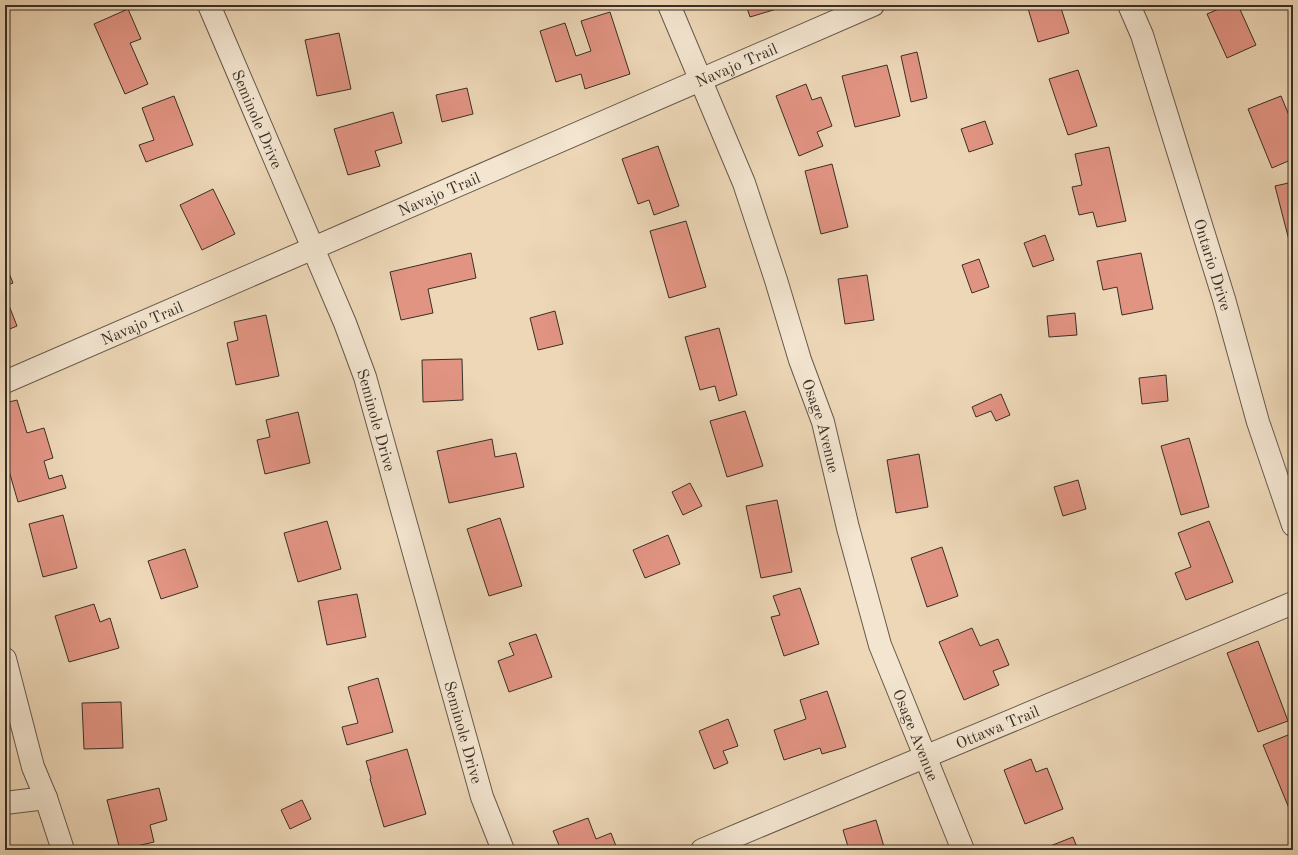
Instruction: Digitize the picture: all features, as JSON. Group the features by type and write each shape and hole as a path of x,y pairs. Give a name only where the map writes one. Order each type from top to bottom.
{"street":[{"name":"Seminole Drive","path":"209,5 345,323 365,377 482,796 503,850"},
{"name":"Osage Avenue","path":"669,5 744,182 800,360 823,422 848,528 880,644 963,850"},
{"name":"Navajo Trail","path":"5,382 874,5"},
{"name":"Ontario Drive","path":"1130,5 1142,35 1222,291 1258,422 1293,525"},
{"name":"Ottawa Trail","path":"702,850 1293,603"},
{"path":"5,659 33,767 46,798 62,850"},
{"path":"5,803 46,798"}],"building":[{"path":"746,5 780,5 780,8 750,17"},
{"path":"1027,5 1060,5 1069,33 1038,42"},
{"path":"1228,5 1238,5 1256,45 1227,58 1207,14"},
{"path":"128,9 141,39 130,43 148,84 125,94 94,24"},
{"path":"610,12 630,74 585,89 581,74 556,82 540,31 565,23 576,56 591,51 581,21"},
{"path":"339,33 351,89 317,96 305,40"},
{"path":"917,52 927,98 911,102 901,56"},
{"path":"887,65 900,116 855,127 842,76"},
{"path":"1078,70 1097,126 1068,135 1049,79"},
{"path":"806,84 812,100 821,97 832,126 817,132 823,146 799,156 776,96"},
{"path":"467,88 473,114 442,122 436,95"},
{"path":"174,96 193,145 146,162 139,145 154,140 142,108"},
{"path":"1281,96 1293,125 1293,159 1272,168 1248,109"},
{"path":"393,112 402,143 375,151 380,166 348,175 334,129"},
{"path":"985,121 993,144 969,152 961,129"},
{"path":"658,146 679,206 654,215 649,200 638,204 622,159"},
{"path":"1109,147 1126,221 1097,227 1093,212 1079,215 1072,187 1082,185 1075,154"},
{"path":"832,164 848,227 821,234 805,171"},
{"path":"1293,182 1293,247 1291,248 1275,186"},
{"path":"213,189 235,234 202,250 180,205"},
{"path":"686,221 706,287 669,298 650,231"},
{"path":"1045,235 1054,260 1033,267 1024,243"},
{"path":"471,253 476,278 428,289 433,313 401,320 390,272"},
{"path":"1141,253 1153,309 1122,315 1117,287 1103,290 1097,261"},
{"path":"979,259 989,287 972,293 962,265"},
{"path":"5,263 13,283 5,286"},
{"path":"867,275 874,320 845,324 838,279"},
{"path":"1293,280 1293,298 1289,281"},
{"path":"8,303 17,326 5,331 5,304"},
{"path":"555,311 563,344 538,350 530,318"},
{"path":"1075,313 1077,335 1049,337 1047,316"},
{"path":"266,315 279,376 236,385 227,343 238,340 234,322"},
{"path":"719,328 737,395 719,401 715,386 700,390 685,337"},
{"path":"462,359 463,400 423,402 422,360"},
{"path":"1166,375 1168,401 1142,404 1139,378"},
{"path":"1001,394 1010,415 996,421 991,411 976,417 972,407"},
{"path":"17,400 27,433 44,428 53,458 44,461 49,479 62,475 66,488 18,502 5,457 5,403"},
{"path":"745,411 763,466 727,477 710,421"},
{"path":"298,412 310,463 265,474 257,440 270,437 266,420"},
{"path":"1189,438 1209,507 1181,515 1161,446"},
{"path":"492,439 495,457 516,453 524,487 449,503 437,451"},
{"path":"919,454 928,507 896,513 887,460"},
{"path":"1078,480 1086,509 1063,516 1054,487"},
{"path":"690,483 702,506 683,515 672,492"},
{"path":"777,500 792,572 761,578 746,506"},
{"path":"63,515 77,568 43,577 29,524"},
{"path":"500,518 522,586 489,596 467,529"},
{"path":"327,521 341,569 298,582 284,533"},
{"path":"1209,521 1233,582 1186,600 1175,573 1191,567 1178,533"},
{"path":"668,535 680,564 645,578 633,550"},
{"path":"942,547 958,596 927,607 911,558"},
{"path":"185,549 198,587 161,599 148,561"},
{"path":"800,588 819,644 784,656 771,617 780,615 773,596"},
{"path":"357,594 366,637 327,645 318,601"},
{"path":"94,604 100,622 110,618 119,648 69,662 55,616"},
{"path":"972,628 980,646 998,639 1009,665 993,671 999,685 964,700 939,642"},
{"path":"536,634 552,677 509,692 498,661 514,655 509,643"},
{"path":"1258,641 1288,721 1258,732 1227,653"},
{"path":"378,678 393,732 347,745 342,727 358,723 348,687"},
{"path":"827,691 846,747 822,754 820,748 784,760 774,730 806,719 800,700"},
{"path":"121,702 123,748 84,749 82,703"},
{"path":"728,719 738,746 723,751 728,763 714,769 699,731"},
{"path":"1293,733 1293,818 1263,745"},
{"path":"407,749 426,814 384,827 366,761"},
{"path":"1031,759 1036,772 1047,768 1063,809 1025,824 1004,770"},
{"path":"159,788 167,820 150,825 154,842 120,850 107,800"},
{"path":"302,800 311,819 290,829 281,810"},
{"path":"588,818 596,839 611,833 616,846 607,850 561,850 553,831"},
{"path":"876,820 885,850 849,850 843,830"},
{"path":"1073,837 1078,850 1040,850"}]}
